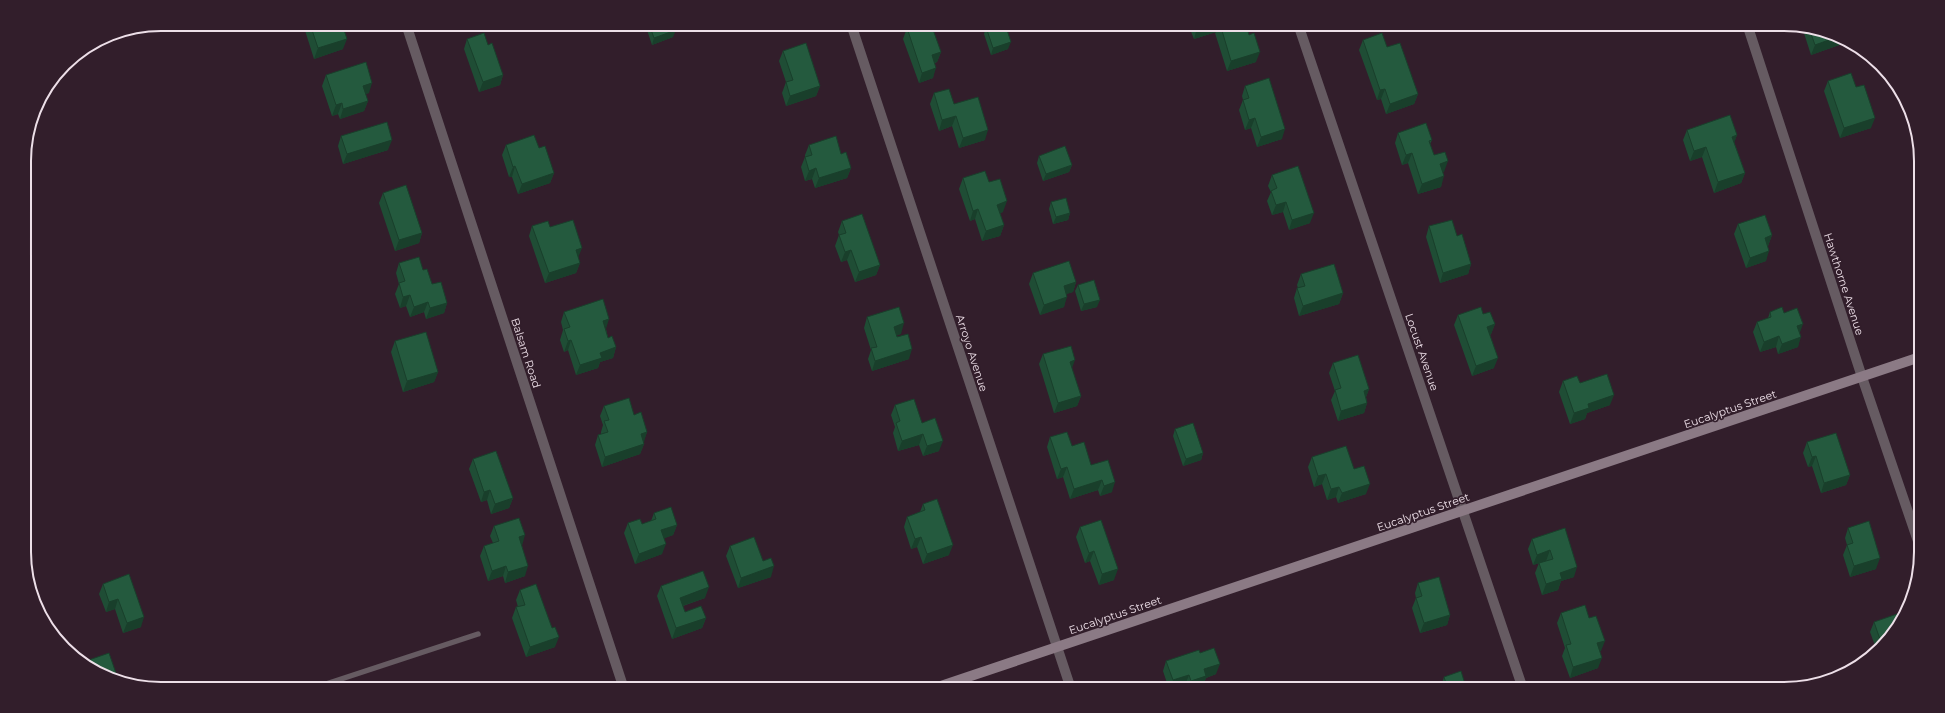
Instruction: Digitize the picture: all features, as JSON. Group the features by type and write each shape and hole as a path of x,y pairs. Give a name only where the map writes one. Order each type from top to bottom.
{"main road":[{"name":"Eucalyptus Street","path":"953,682 1914,359"}],"street":[{"name":"Balsam Road","path":"408,31 622,682"},
{"name":"Arroyo Avenue","path":"853,31 1069,682"},
{"name":"Locust Avenue","path":"1300,31 1521,682"},
{"name":"Hawthorne Avenue","path":"1749,31 1862,377 1914,529"}],"lane":[{"path":"332,682 478,634"}],"building":[{"path":"312,31 344,31 347,39 318,48"},
{"path":"652,31 673,31 654,38"},
{"path":"908,31 934,31 941,52 932,55 936,68 922,73"},
{"path":"987,31 1007,31 1011,42 993,48"},
{"path":"1222,31 1248,31 1249,35 1254,33 1260,52 1231,61"},
{"path":"484,33 488,45 492,43 503,75 483,82 467,39"},
{"path":"1382,33 1387,47 1400,43 1418,94 1390,104 1385,89 1380,90 1363,40"},
{"path":"1811,34 1830,40 1815,45"},
{"path":"806,43 820,86 790,96 786,82 793,80 783,51"},
{"path":"366,62 372,83 363,86 368,101 343,109 342,103 336,105 326,75"},
{"path":"1851,73 1856,87 1864,85 1875,118 1844,128 1828,81"},
{"path":"1269,78 1285,129 1261,137 1255,118 1249,120 1243,100 1249,98 1245,86"},
{"path":"949,89 954,104 978,97 988,130 963,138 956,116 942,120 934,93"},
{"path":"1730,115 1737,135 1732,137 1745,173 1718,182 1706,147 1694,151 1687,130"},
{"path":"387,122 392,140 347,154 341,136"},
{"path":"1426,123 1432,140 1429,141 1434,155 1445,152 1448,161 1440,164 1444,176 1422,184 1412,153 1406,155 1398,133"},
{"path":"534,135 539,148 545,146 554,173 522,184 515,166 513,167 506,145"},
{"path":"836,136 841,154 846,152 851,168 819,178 816,168 809,171 805,157 812,155 809,145"},
{"path":"1065,146 1072,165 1046,174 1039,156"},
{"path":"1298,166 1314,213 1292,220 1286,202 1276,205 1271,191 1277,188 1272,175"},
{"path":"985,171 989,182 1000,179 1007,201 997,205 1004,225 986,231 978,209 973,211 963,178"},
{"path":"406,185 422,233 399,240 383,193"},
{"path":"1066,198 1070,213 1056,217 1051,202"},
{"path":"862,214 880,265 859,272 851,250 845,252 839,235 846,233 842,221"},
{"path":"1765,215 1772,235 1765,238 1769,251 1750,258 1738,224"},
{"path":"573,220 582,248 576,250 580,263 549,273 532,226 548,221 550,227"},
{"path":"1452,220 1457,236 1462,234 1471,264 1443,273 1429,226"},
{"path":"419,257 423,270 427,269 432,284 441,282 447,303 430,308 428,302 414,307 410,295 403,297 399,283 405,281 399,263"},
{"path":"1069,261 1076,282 1064,286 1067,297 1044,305 1033,273"},
{"path":"1334,264 1343,293 1303,306 1297,288 1305,286 1301,274"},
{"path":"1094,280 1100,300 1084,304 1078,285"},
{"path":"603,299 609,319 603,321 608,338 612,336 616,347 600,353 602,358 580,365 571,340 568,341 564,329 570,327 564,312"},
{"path":"899,307 904,323 894,327 897,337 908,334 912,349 875,361 871,348 877,347 867,317"},
{"path":"1481,307 1483,314 1490,312 1495,324 1487,327 1498,358 1476,366 1458,315"},
{"path":"1782,307 1784,313 1797,308 1803,324 1797,326 1801,337 1782,344 1779,336 1764,342 1757,322 1771,317 1770,312"},
{"path":"426,332 438,372 407,381 395,341"},
{"path":"1071,346 1075,360 1070,362 1081,396 1058,403 1043,354"},
{"path":"1358,355 1369,389 1364,391 1367,403 1341,411 1335,390 1341,388 1333,363"},
{"path":"1607,374 1614,395 1588,404 1589,408 1574,413 1563,381 1577,376 1580,383"},
{"path":"629,398 634,415 641,412 647,432 641,434 644,444 605,457 598,435 608,432 604,421 609,420 604,406"},
{"path":"914,399 922,423 935,418 943,441 927,446 923,434 902,441 896,423 900,421 895,405"},
{"path":"1193,423 1203,453 1186,459 1175,429"},
{"path":"1067,432 1072,446 1084,442 1091,465 1108,460 1115,482 1104,486 1102,480 1074,489 1067,467 1061,469 1050,437"},
{"path":"1836,433 1850,475 1824,483 1816,456 1812,457 1807,442"},
{"path":"1346,446 1354,469 1364,466 1370,484 1342,493 1339,487 1331,489 1326,474 1318,476 1312,457"},
{"path":"496,451 513,498 495,504 490,490 484,492 473,459"},
{"path":"937,499 953,545 927,554 921,537 915,539 907,517 925,510 923,504"},
{"path":"671,507 677,525 661,530 666,544 639,554 628,523 640,519 642,524 656,519 654,513"},
{"path":"519,518 525,535 519,537 528,566 508,572 506,566 492,571 484,546 499,541 494,526"},
{"path":"1101,520 1118,569 1102,574 1094,551 1089,553 1080,527"},
{"path":"1869,521 1880,558 1854,566 1847,545 1853,543 1848,528"},
{"path":"1565,528 1577,567 1560,573 1562,579 1546,584 1539,563 1553,559 1550,550 1537,555 1532,539"},
{"path":"754,537 763,561 771,558 774,566 741,578 730,546"},
{"path":"703,571 709,587 680,598 685,612 701,606 706,618 676,628 661,586"},
{"path":"129,574 144,617 127,623 118,599 109,602 103,584"},
{"path":"1439,577 1450,615 1424,623 1416,598 1422,596 1418,583"},
{"path":"536,584 552,628 555,627 559,637 530,647 516,607 525,605 520,590"},
{"path":"1585,605 1589,618 1596,616 1605,641 1597,643 1602,658 1573,667 1566,645 1571,644 1561,613"},
{"path":"1897,614 1897,615 1880,640 1874,622"},
{"path":"1214,648 1220,664 1204,669 1206,676 1191,681 1189,675 1173,680 1166,661 1199,650 1200,653"},
{"path":"109,653 116,674 104,669 89,660"},
{"path":"1461,671 1464,682 1446,682 1444,677"}]}
